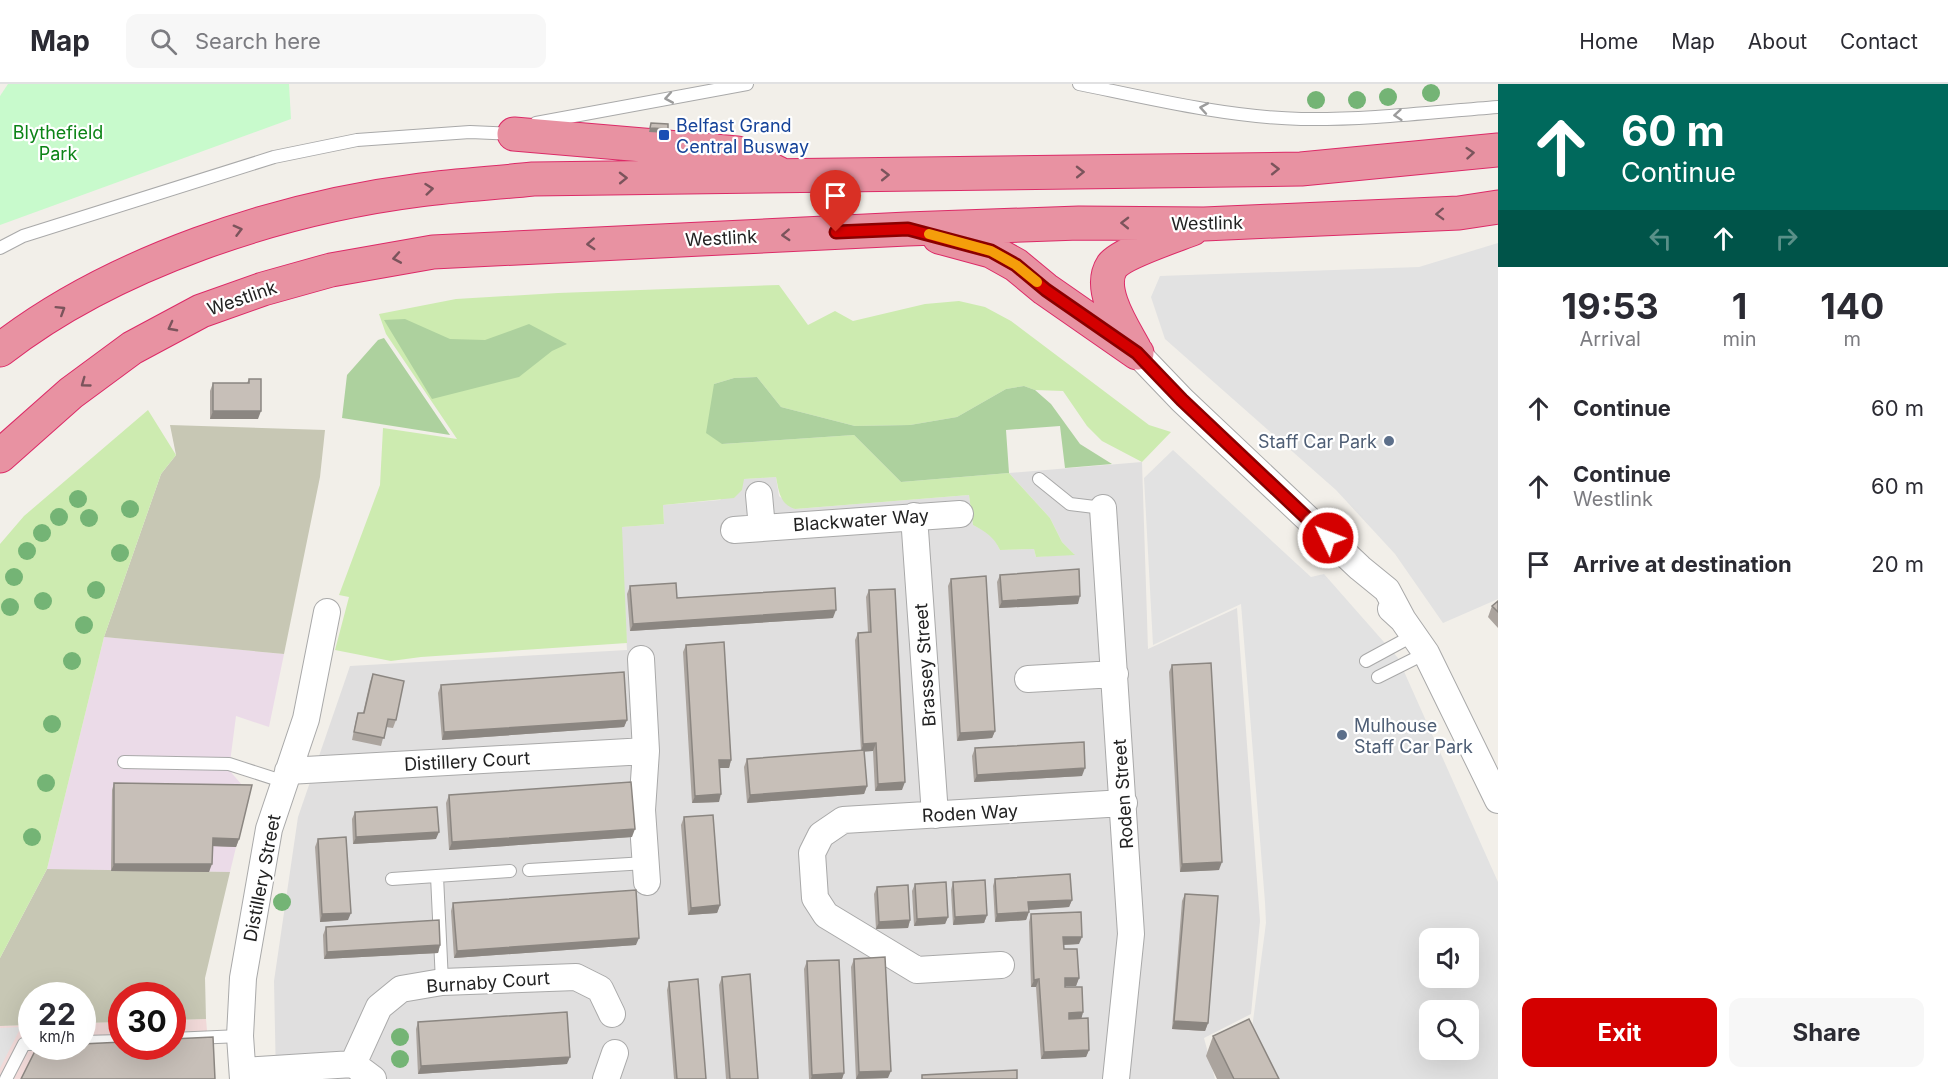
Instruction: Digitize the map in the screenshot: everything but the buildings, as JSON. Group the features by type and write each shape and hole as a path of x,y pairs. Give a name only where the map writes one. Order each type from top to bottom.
{"highway":[{"path":"514,134 737,153 785,176"},
{"path":"0,350 80,298 148,265 227,233 320,208 418,190 533,179 1301,169 1498,150"},
{"name":"Westlink","path":"0,456 71,393 132,348 201,311 263,289 331,270 433,252 908,229 1079,223 1204,224 1459,213 1498,207"},
{"path":"1137,353 1116,316 1109,296 1108,276 1112,266 1124,256 1204,224"},
{"path":"908,229 991,251 1016,265 1046,290 1137,353"}],"street":[{"path":"1137,353 1191,408 1360,568 1387,590 1414,636 1498,800"},
{"path":"759,495 762,528"},
{"name":"Roden Street","path":"1102,508 1124,803 1131,934 1116,1079"},
{"name":"Blackwater Way","path":"735,530 960,514"},
{"name":"Brassey Street","path":"914,516 935,815"},
{"name":"Distillery Street","path":"243,1075 240,1036 243,978 269,829 306,719 327,612"},
{"path":"641,659 646,751 642,810 646,873"},
{"path":"1028,680 1115,674"},
{"name":"Distillery Court","path":"287,776 646,751"},
{"name":"Roden Way","path":"1001,965 917,970 826,915 814,898 812,853 821,835 843,820 1124,803"},
{"name":"Burnaby Court","path":"353,1064 379,1007 401,990 442,982 576,977 600,989 612,1014"},
{"path":"606,1079 615,1053"},
{"path":"243,1075 353,1064 373,1079"}],"lane":[{"path":"0,248 23,236 274,157 357,140 470,132 514,134 528,125 747,84"},
{"path":"1079,84 1211,110 1257,116 1301,118 1379,116 1498,107"},
{"path":"1039,479 1070,504 1102,508"},
{"path":"1366,661 1414,636"},
{"path":"1378,677 1414,636"},
{"path":"124,762 229,764 287,776"},
{"path":"529,870 646,873"},
{"path":"392,879 510,871"},
{"path":"437,876 442,982"},
{"path":"186,1038 240,1036"},
{"path":"6,1079 18,1056"}],"shaded area":[{"name":"Staff Car Park","path":"1498,243 1498,599 1443,623 1395,554 1336,490 1165,339 1151,297 1160,276 1419,267"},
{"path":"170,425 325,430 320,477 284,654 104,637 161,474 176,455"},
{"path":"1173,450 1311,577 1324,574 1398,658 1498,882 1498,1079 1270,1079 1251,1036 1266,923 1241,604 1153,645 1144,478"},
{"path":"1142,462 1148,649 1237,608 1260,921 1251,1014 1204,1038 1215,1079 276,1079 274,981 298,817 350,666 627,650 621,527 664,524 663,505 720,500 743,479 776,477 779,496 795,509 969,495 973,525 985,531 995,540 1000,550 1034,549 1036,557 1074,554 1062,542 1050,518 1009,473"},
{"path":"104,637 284,654 269,727 236,716 229,770 249,793 230,872 47,869"},
{"path":"47,869 230,872 205,978 206,1019 186,1020 186,982 108,982 108,1022 96,1023 96,982 18,982 18,1025 0,1026 0,958"},
{"path":"206,1019 211,1079 0,1079 0,1026 18,1025 18,1060 96,1060 96,1023 108,1022 108,1060 186,1060 186,1020"},
{"path":"18,1027 18,1033 0,1068 0,1028"}],"green space":[{"name":"Blythefield Park","path":"8,84 289,84 291,119 0,225 0,96"},
{"path":"779,285 808,325 835,311 853,321 925,304 959,301 985,307 1011,321 1149,425 1171,432 1142,462 1102,441 1087,426 1063,391 1035,390 1024,386 1006,389 957,417 910,425 855,426 781,407 757,377 734,378 714,384 722,444 854,435 901,482 1009,473 1050,518 1062,542 1075,555 1036,557 1034,549 1000,550 989,535 973,525 969,495 795,509 783,501 776,477 744,479 742,490 734,498 663,505 664,524 622,527 627,643 391,661 335,650 349,597 339,595 380,485 383,428 457,439 386,334 379,314 456,299"},
{"path":"405,319 450,339 485,340 529,324 567,344 552,351 519,377 432,399 384,320"},
{"path":"384,338 450,435 342,418 347,375 378,340"},
{"path":"757,377 781,407 855,426 910,425 957,417 1006,389 1024,386 1035,390 1051,404 1080,444 1112,464 1065,468 1060,426 1006,430 1009,473 901,482 854,435 722,444 706,433 714,384 734,378"},
{"path":"148,410 176,455 161,474 104,637 47,869 0,958 0,544 24,516"}],"slow traffic":[{"path":"929,234 991,251 1016,265 1037,282"}],"place":[{"name":"Belfast Grand Central Busway","path":"664,135"},
{"name":"Staff Car Park","path":"1389,441"},
{"name":"Mulhouse Staff Car Park","path":"1342,735"}],"route":[{"path":"836,232 908,229 991,251 1016,265 1046,290 1137,353 1182,400 1328,538"}]}
